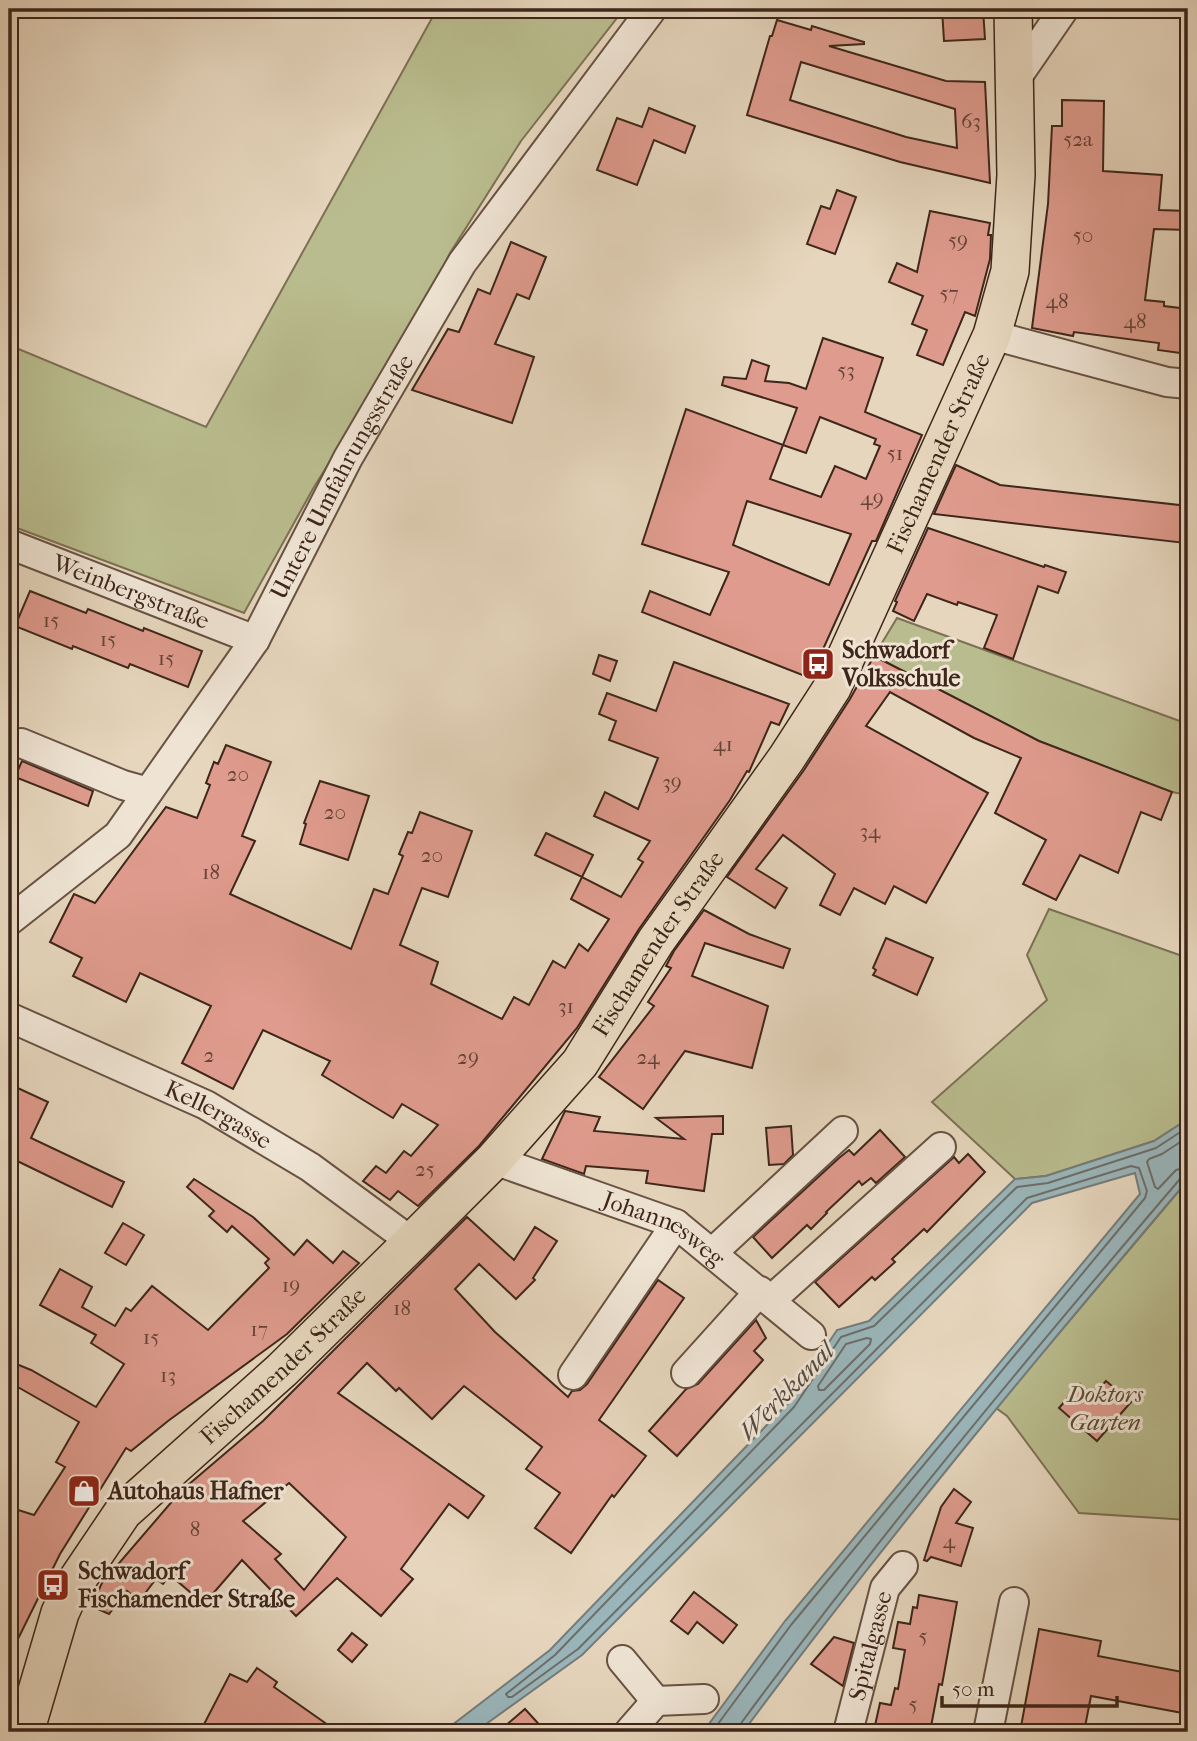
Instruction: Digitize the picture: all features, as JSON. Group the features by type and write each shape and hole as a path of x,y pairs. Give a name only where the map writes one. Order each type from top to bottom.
{"main road":[{"name":"Fischamender Straße","path":"25,1732 60,1613 71,1589 123,1512 282,1370 494,1160 580,1063 656,941 786,759 832,688 992,335 1010,271 1016,175 1013,9"}],"street":[{"name":"Untere Umfahrungsstraße","path":"9,921 118,835 255,640 348,458 462,263 652,9"},
{"path":"1016,80 1064,9"},
{"path":"992,335 1167,382 1188,384"},
{"name":"Weinbergstraße","path":"9,544 255,640"},
{"path":"20,743 123,785 148,792"},
{"name":"Kellergasse","path":"9,1017 206,1105 310,1167 412,1242"},
{"path":"712,1253 844,1131"},
{"path":"686,1373 765,1296 941,1147"},
{"name":"Johannesweg","path":"494,1160 676,1224 811,1335"},
{"path":"573,1375 676,1224"},
{"name":"Spitalgasse","path":"848,1732 885,1588 903,1566"},
{"path":"988,1732 1014,1602"},
{"path":"622,1660 656,1701"},
{"path":"629,1732 656,1701 704,1699"}],"green space":[{"path":"437,9 624,9 521,141 450,253 415,326 314,487 244,613 9,525 9,345 206,427"},
{"path":"897,618 1188,724 1188,795 1172,792 1039,741 874,656"},
{"path":"1049,909 1188,958 1188,1119 1154,1141 1046,1176 1015,1179 932,1102 1047,1000 1027,955"},
{"name":"Doktors Garten","path":"1188,1180 1188,1520 1079,1513 1007,1416 996,1408"}],"water":[{"path":"1188,1119 1188,1180 961,1452 850,1591 743,1732 703,1732 785,1621 1140,1194 1135,1173 1032,1203 582,1655 475,1732 443,1732 550,1650 789,1402 837,1330 869,1321 1015,1179 1046,1176 1154,1141"}],"building":[{"path":"942,9 983,9 985,39 944,41"},
{"path":"777,20 811,30 812,26 864,42 829,46 946,81 985,82 990,183 900,162 747,115","holes":["801,62 955,109 957,148 906,137 790,100"]},
{"path":"1062,100 1104,101 1103,171 1162,175 1159,210 1188,211 1188,230 1154,229 1145,300 1188,309 1188,354 1158,350 1159,343 1074,332 1073,336 1032,328 1048,204 1052,126 1062,126"},
{"path":"649,108 695,126 685,153 654,140 637,185 597,170 617,118 642,127"},
{"path":"837,190 856,197 835,254 807,244 821,206 830,209"},
{"path":"930,211 990,223 990,259 975,316 965,312 943,365 917,355 927,330 912,324 923,296 889,282 897,263 917,272"},
{"path":"511,242 546,257 529,299 517,294 495,344 534,357 512,423 412,390 448,329 459,332 478,289 490,294"},
{"path":"823,338 883,358 865,412 922,435 876,541 872,541 810,678 642,612 650,591 710,615 729,572 642,544 686,409 783,445 797,408 722,385 724,377 746,379 752,360 769,366 765,381 789,383 806,389","holes":["820,417 876,439 874,444 880,446 866,479 835,466 821,497 770,479 783,445 806,453","747,501 851,534 829,585 733,545"]},
{"path":"956,465 1000,485 1188,506 1185,543 934,514"},
{"path":"928,528 1066,572 1058,593 1038,586 1013,659 984,648 997,615 927,594 914,621 893,611"},
{"path":"30,591 86,613 88,609 143,631 144,628 202,651 188,687 130,664 128,668 73,646 72,649 15,626"},
{"path":"599,655 617,661 610,681 593,674"},
{"path":"874,656 1039,741 1172,792 1161,820 1141,812 1118,873 1080,855 1056,900 1023,884 1046,840 995,813 1021,758 974,738 890,692 866,726 988,793 926,903 894,886 885,904 854,888 840,915 820,905 835,874 783,835 756,869 787,888 775,908 727,877 804,770"},
{"path":"674,662 789,704 779,725 771,722 749,772 747,771 730,800 639,929 577,1028 479,1146 418,1206 398,1191 390,1200 363,1181 376,1166 386,1173 404,1151 411,1156 438,1125 402,1104 393,1118 322,1075 330,1061 263,1030 233,1089 182,1063 211,1006 140,973 126,1002 73,976 82,958 50,942 74,894 95,903 166,807 197,818 210,785 206,783 214,762 218,764 226,745 271,762 242,836 255,841 230,894 351,949 374,889 388,894 403,856 399,854 408,832 412,833 420,812 472,831 448,897 422,888 400,945 438,962 431,984 502,1019 514,997 529,1005 553,961 565,968 579,944 588,951 609,919 571,899 582,877 621,897 643,862 638,859 650,841 594,816 605,792 638,809 658,758 609,740 616,721 599,714 607,693 656,711"},
{"path":"22,761 93,791 88,806 15,777"},
{"path":"320,781 369,796 348,860 300,844 306,824 304,823"},
{"path":"546,833 593,855 582,877 535,855"},
{"path":"704,910 749,934 790,949 783,968 705,943 692,976 768,1006 752,1068 685,1051 643,1109 599,1077 654,1006 648,1002 671,968 666,966"},
{"path":"886,938 933,958 917,995 873,975 876,970 873,968"},
{"path":"9,1084 48,1102 31,1138 124,1182 112,1207 9,1157"},
{"path":"565,1111 600,1117 594,1131 684,1139 656,1118 723,1116 723,1134 712,1134 704,1191 646,1183 648,1171 586,1166 584,1174 542,1159"},
{"path":"791,1126 793,1155 784,1164 769,1165 766,1128"},
{"path":"880,1130 905,1157 876,1183 871,1178 862,1185 859,1181 811,1229 807,1225 772,1258 753,1237 839,1158 849,1150 854,1155"},
{"path":"968,1154 985,1172 927,1232 924,1229 892,1259 895,1262 875,1280 872,1277 839,1307 815,1282 954,1157 959,1163"},
{"path":"194,1179 253,1217 294,1255 307,1240 333,1263 343,1251 359,1263 287,1334 131,1451 126,1448 60,1554 9,1657 9,1507 34,1515 65,1467 56,1462 79,1422 9,1382 9,1361 31,1370 96,1407 124,1364 91,1343 96,1335 40,1305 60,1269 92,1287 82,1307 115,1326 126,1308 131,1311 152,1286 208,1330 269,1268 265,1263 269,1259 232,1226 227,1232 209,1216 214,1211 187,1187"},
{"path":"467,1217 514,1260 535,1227 557,1241 533,1278 535,1280 516,1299 479,1264 455,1289 495,1332 568,1397 572,1391 580,1390 587,1384 658,1280 684,1298 599,1420 646,1456 614,1497 612,1495 571,1553 535,1528 560,1493 526,1469 542,1447 464,1386 432,1419 399,1388 396,1391 367,1363 338,1393 484,1496 468,1518 449,1504 401,1569 413,1579 381,1616 337,1578 296,1616 242,1560 204,1604 170,1575 163,1584 156,1579 139,1601 127,1591 109,1614 91,1606 102,1583 181,1491 263,1421","holes":["289,1483 346,1537 304,1590 275,1559 281,1554 243,1521"]},
{"path":"123,1223 144,1235 126,1265 105,1253"},
{"path":"756,1320 766,1338 754,1351 763,1360 677,1456 649,1431 686,1389 698,1384"},
{"path":"1106,1381 1131,1402 1097,1441 1059,1408 1080,1384 1093,1396"},
{"path":"954,1489 971,1502 956,1523 973,1528 961,1566 931,1557 927,1561 924,1560 941,1507"},
{"path":"694,1592 737,1625 723,1643 697,1622 688,1634 671,1621"},
{"path":"919,1595 957,1602 942,1685 939,1684 930,1732 874,1730 880,1703 891,1705 895,1688 898,1689 905,1650 893,1648 898,1622 910,1624 913,1607 917,1608"},
{"path":"1039,1629 1101,1641 1098,1656 1188,1673 1188,1714 1091,1696 1084,1732 1020,1732"},
{"path":"352,1633 367,1645 352,1662 338,1650"},
{"path":"834,1637 854,1643 843,1686 811,1664"},
{"path":"257,1668 277,1682 274,1687 338,1732 200,1732 230,1674 247,1682"},
{"path":"525,1709 546,1732 498,1732"}],"place":[{"name":"Schwadorf Volksschule","path":"818,664"},
{"name":"Autohaus Hafner","path":"84,1491"},
{"name":"Schwadorf Fischamender Straße","path":"53,1585"}],"water label":[{"name":"Werkkanal","path":"786,1391"}]}
